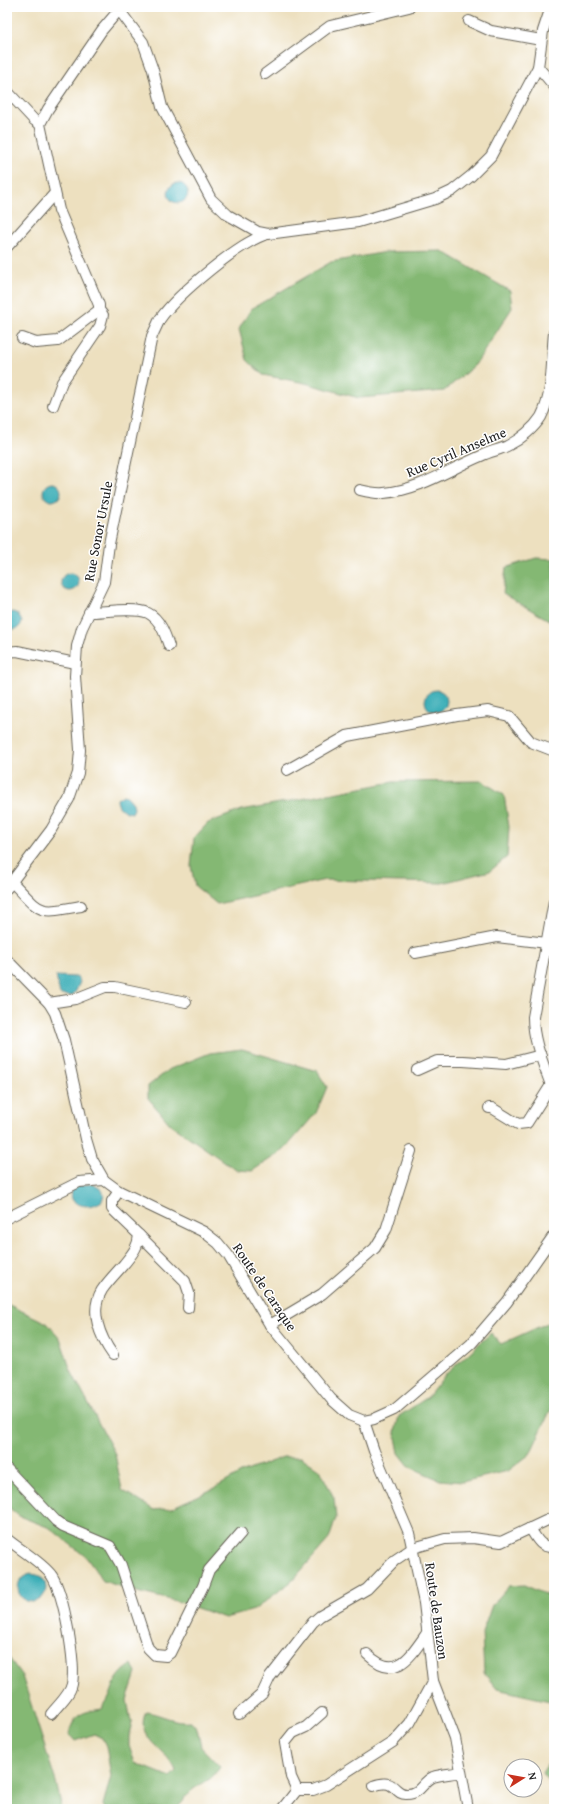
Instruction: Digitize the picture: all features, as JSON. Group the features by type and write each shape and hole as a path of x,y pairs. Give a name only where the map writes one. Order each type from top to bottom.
{"street":[{"path":"265,74 330,26 409,7"},
{"path":"53,406 62,382 100,326 103,315 99,310 99,304 59,210 40,124 42,118 118,8 143,42 153,70 162,107 211,199 228,215 258,232 268,234 358,222 435,199 452,191 471,176 490,156 538,67 541,40 552,7"},
{"path":"469,20 491,31 541,40"},
{"path":"538,67 552,79"},
{"path":"7,91 34,120 40,124"},
{"path":"7,247 55,193"},
{"name":"Rue Sonor Ursule","path":"10,885 51,830 64,808 74,786 80,750 75,663 79,636 104,582 109,544 126,466 138,398 156,326 167,311 208,272 257,237 268,234"},
{"path":"22,338 36,343 58,341 99,310"},
{"name":"Rue Cyril Anselme","path":"360,490 384,493 406,488 438,477 482,455 508,446 516,441 533,426 543,411 549,386 554,333"},
{"path":"89,612 133,610 148,612 159,623 169,646"},
{"path":"7,652 17,651 75,663"},
{"path":"287,770 352,734 457,714 488,711 509,716 531,742 554,751"},
{"path":"10,885 42,911 51,912 82,906"},
{"path":"489,1108 492,1108 518,1124 527,1123 552,1084 534,1035 533,1017 554,900"},
{"path":"415,953 497,937 547,943"},
{"name":"Route de Caraque","path":"7,960 49,1003 62,1033 86,1139 92,1158 104,1180 119,1191 194,1226 218,1243 228,1255 270,1324 331,1399 349,1414 364,1421"},
{"path":"49,1003 75,999 105,987 115,987 186,1002"},
{"path":"417,1070 437,1061 463,1060 506,1064 541,1055"},
{"path":"270,1324 322,1294 376,1248 386,1230 411,1151"},
{"path":"7,1218 79,1182 104,1180"},
{"path":"119,1191 112,1201 112,1209 185,1281 189,1293 188,1308"},
{"path":"113,1355 101,1337 97,1314 98,1298 102,1290 138,1248 139,1235"},
{"path":"364,1421 374,1419 394,1410 471,1344 507,1302 554,1235"},
{"name":"Route de Bauzon","path":"364,1421 374,1451 405,1520 413,1548 427,1633 433,1682 455,1738 468,1809"},
{"path":"7,1469 56,1522 110,1546 121,1565 148,1648 156,1655 166,1656 170,1653 203,1586 209,1570 242,1533"},
{"path":"239,1714 262,1694 270,1677 313,1622 320,1616 367,1589 396,1560 413,1548 445,1539 473,1538 501,1542 554,1517"},
{"path":"530,1528 540,1544 546,1548 554,1547"},
{"path":"7,1539 51,1575 58,1588 69,1635 72,1684 68,1693 51,1714"},
{"path":"367,1654 377,1664 393,1667 403,1662 414,1652 427,1633"},
{"path":"297,1790 313,1790 326,1786 393,1742 410,1724 433,1682"},
{"path":"297,1790 291,1777 285,1743 294,1733 306,1727 322,1713"},
{"path":"373,1786 390,1784 400,1792 407,1794 419,1791 434,1777 461,1772"},
{"path":"282,1809 297,1790"}],"green space":[{"path":"442,251 510,291 512,308 475,365 444,391 359,398 305,383 263,375 247,360 239,329 251,309 331,262 386,252"},
{"path":"536,558 554,559 554,623 503,594 506,568"},
{"path":"482,781 504,795 509,827 507,857 490,871 442,883 325,880 217,904 195,886 191,866 194,838 208,823 242,810 393,782"},
{"path":"242,1049 317,1071 327,1087 316,1113 284,1150 252,1171 236,1170 170,1124 148,1098 148,1086 170,1069 210,1053"},
{"path":"7,1304 47,1323 60,1338 71,1371 115,1454 122,1490 154,1510 171,1508 215,1488 241,1473 283,1457 301,1457 320,1470 334,1498 336,1518 329,1539 292,1581 254,1610 225,1618 180,1602 141,1593 103,1581 86,1557 50,1528 19,1516 7,1506"},
{"path":"554,1320 554,1407 550,1411 530,1454 508,1471 462,1482 440,1480 410,1467 399,1453 395,1432 399,1416 428,1397 446,1374 491,1333 501,1344"},
{"path":"524,1585 554,1598 554,1702 497,1689 484,1673 482,1633 492,1605 509,1586"},
{"path":"7,1655 22,1676 56,1782 62,1809 7,1809"},
{"path":"132,1664 136,1673 127,1700 132,1727 129,1736 129,1746 135,1763 170,1777 176,1771 172,1763 153,1743 144,1730 143,1721 146,1712 173,1720 191,1721 197,1728 201,1747 220,1767 210,1779 191,1791 174,1809 105,1809 103,1805 111,1776 106,1746 102,1738 94,1734 75,1741 69,1734 71,1727 80,1715 90,1711 102,1709 107,1702 119,1676"},
{"path":"554,1763 554,1789 543,1774 547,1765"}],"water":[{"path":"178,183 185,186 188,193 185,200 178,203 171,200 168,193 171,186"},
{"path":"48,483 56,483 61,488 59,499 56,501 48,501 43,496 43,488"},
{"path":"70,573 76,576 79,582 76,588 70,591 64,588 61,582 64,576"},
{"path":"13,612 18,614 22,622 16,629 7,629 7,614"},
{"path":"436,690 444,693 447,701 444,709 436,712 428,709 425,701 428,693"},
{"path":"123,795 127,796 133,803 134,809 132,813 124,811 118,805 117,799"},
{"path":"56,976 77,977 80,982 72,996 60,995"},
{"path":"93,1184 102,1190 104,1194 102,1201 95,1205 84,1206 73,1201 71,1196 72,1190 79,1185"},
{"path":"32,1574 42,1578 46,1588 42,1598 32,1602 22,1598 18,1588 22,1578"}]}
